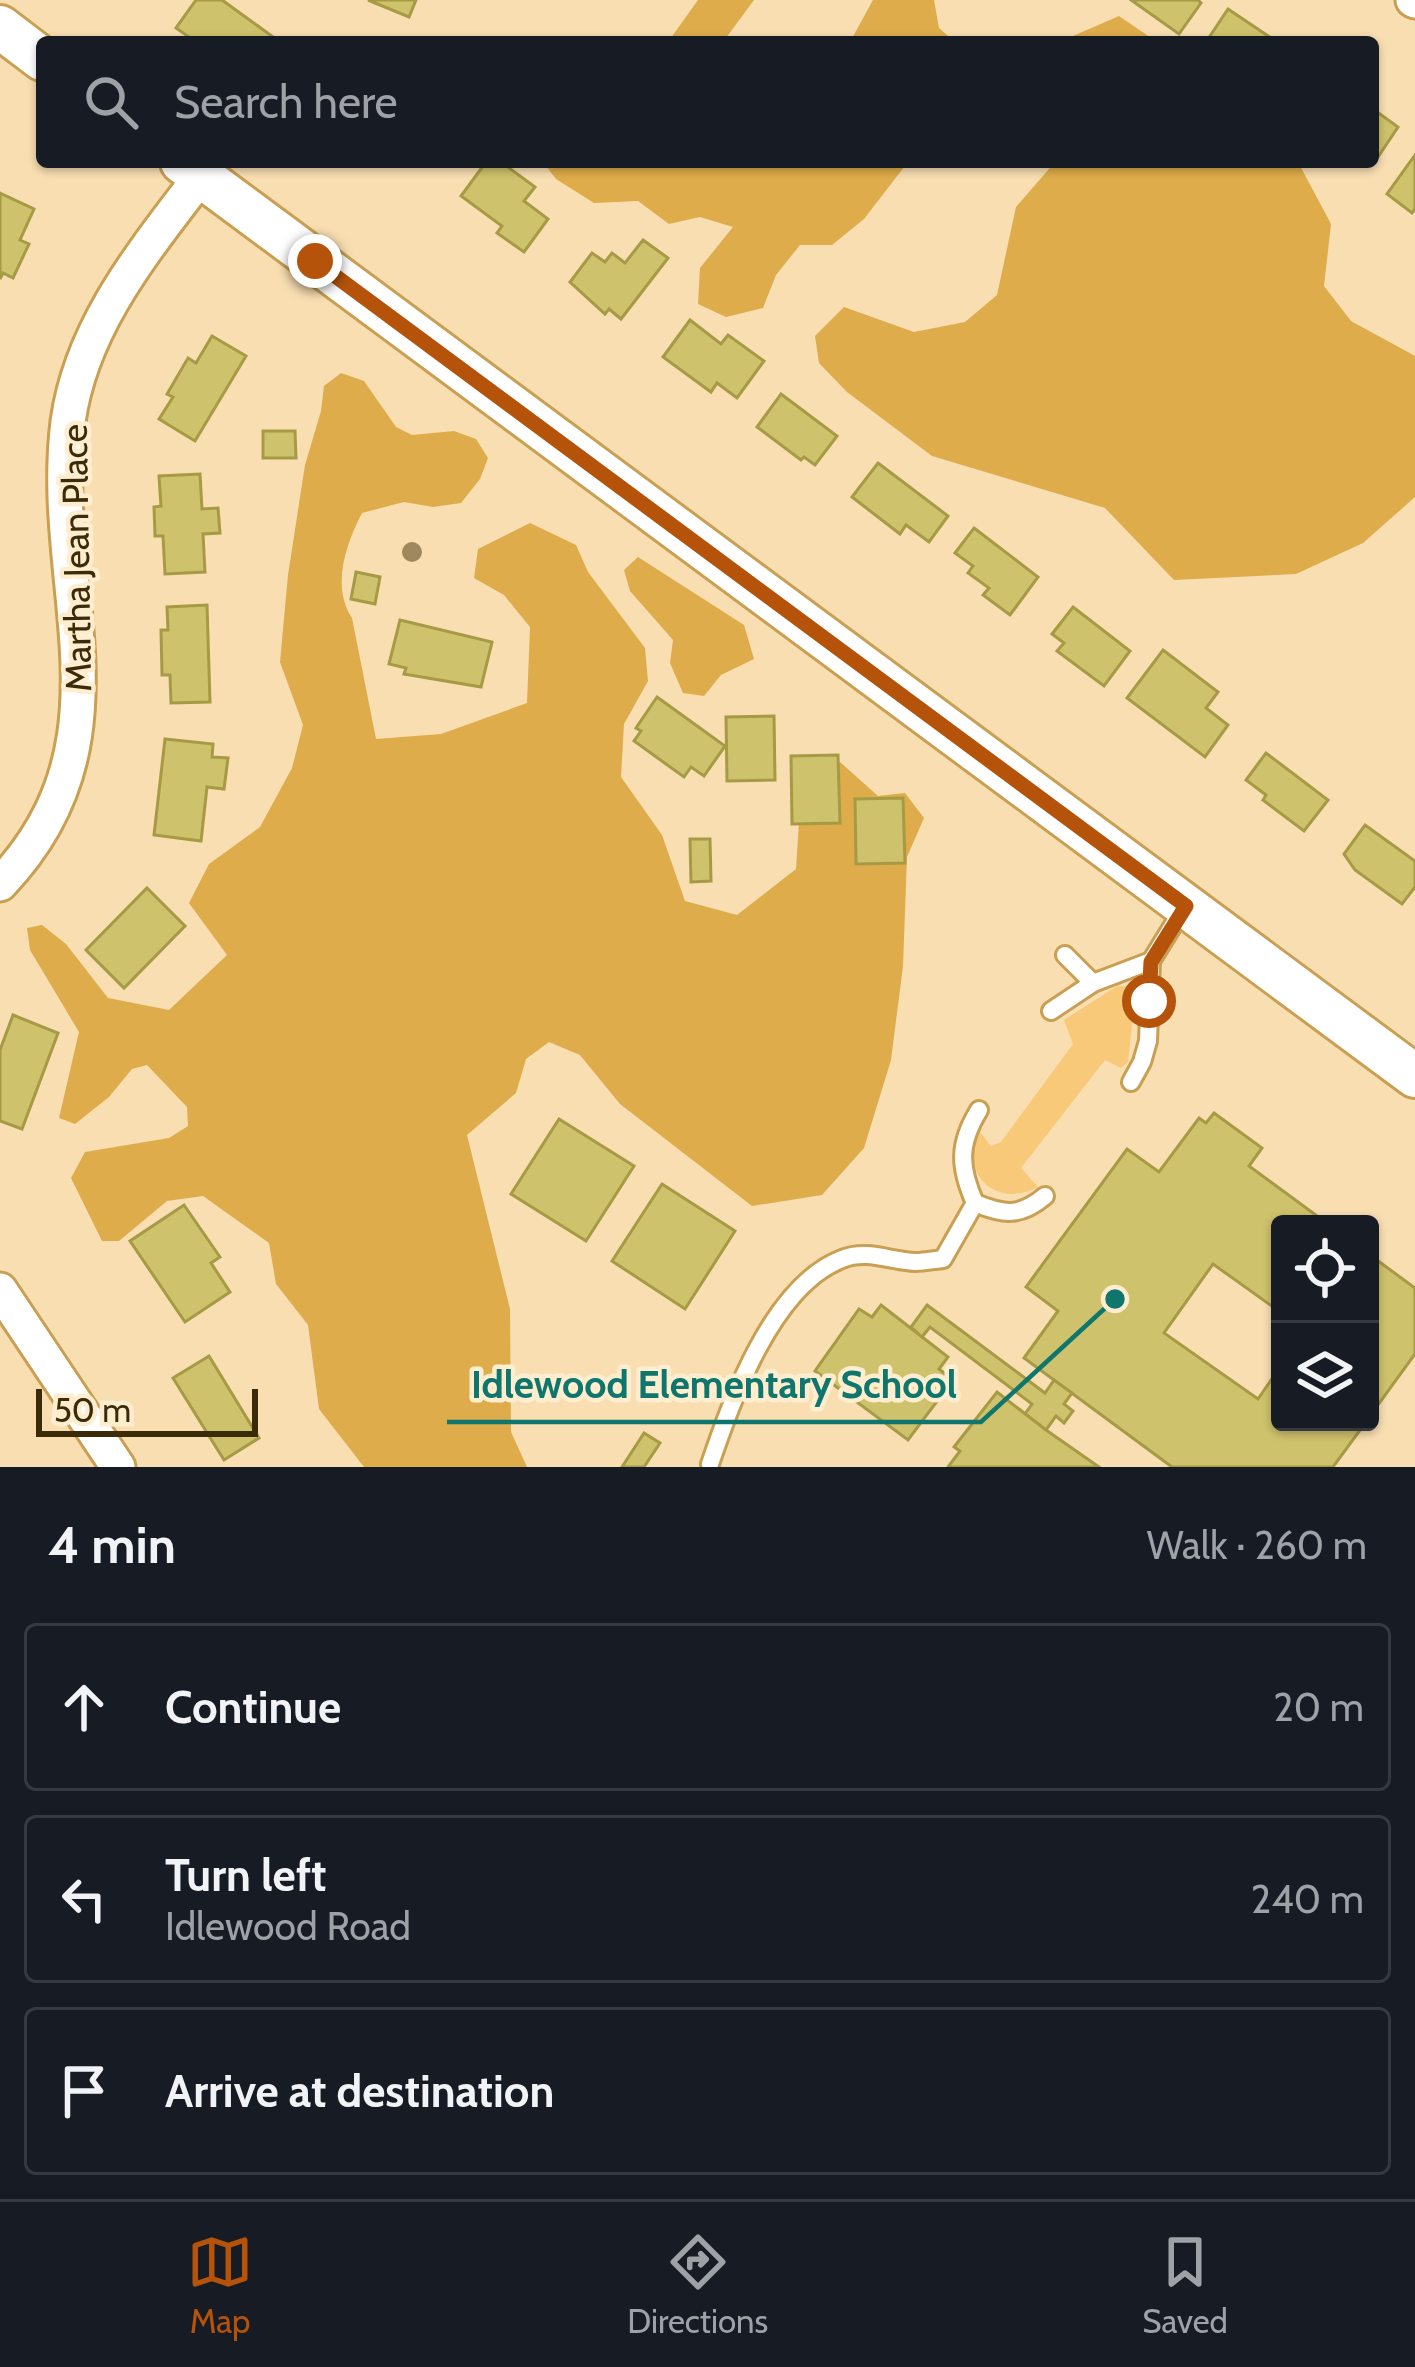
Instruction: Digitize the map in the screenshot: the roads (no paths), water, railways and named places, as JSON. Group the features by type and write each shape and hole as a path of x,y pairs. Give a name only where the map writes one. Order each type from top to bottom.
{"street":[{"path":"0,28 36,54"},
{"path":"191,169 1415,1076"},
{"name":"Martha Jean Place","path":"0,884 18,865 56,800 77,732 81,692 67,505 68,422 83,358 125,277 191,169"},
{"path":"0,1290 118,1467"}],"lane":[{"path":"1130,1082 1148,1041 1151,962 1186,906"},
{"path":"1065,955 1093,983"},
{"path":"1051,1011 1093,983 1151,962"},
{"path":"710,1464 761,1339 811,1280 842,1259 870,1254 915,1262 943,1259 975,1204 960,1158 967,1130 979,1110"},
{"path":"975,1204 1004,1215 1029,1209 1045,1196"}],"place":[{"name":"Idlewood Elementary School","path":"1115,1299"}]}
